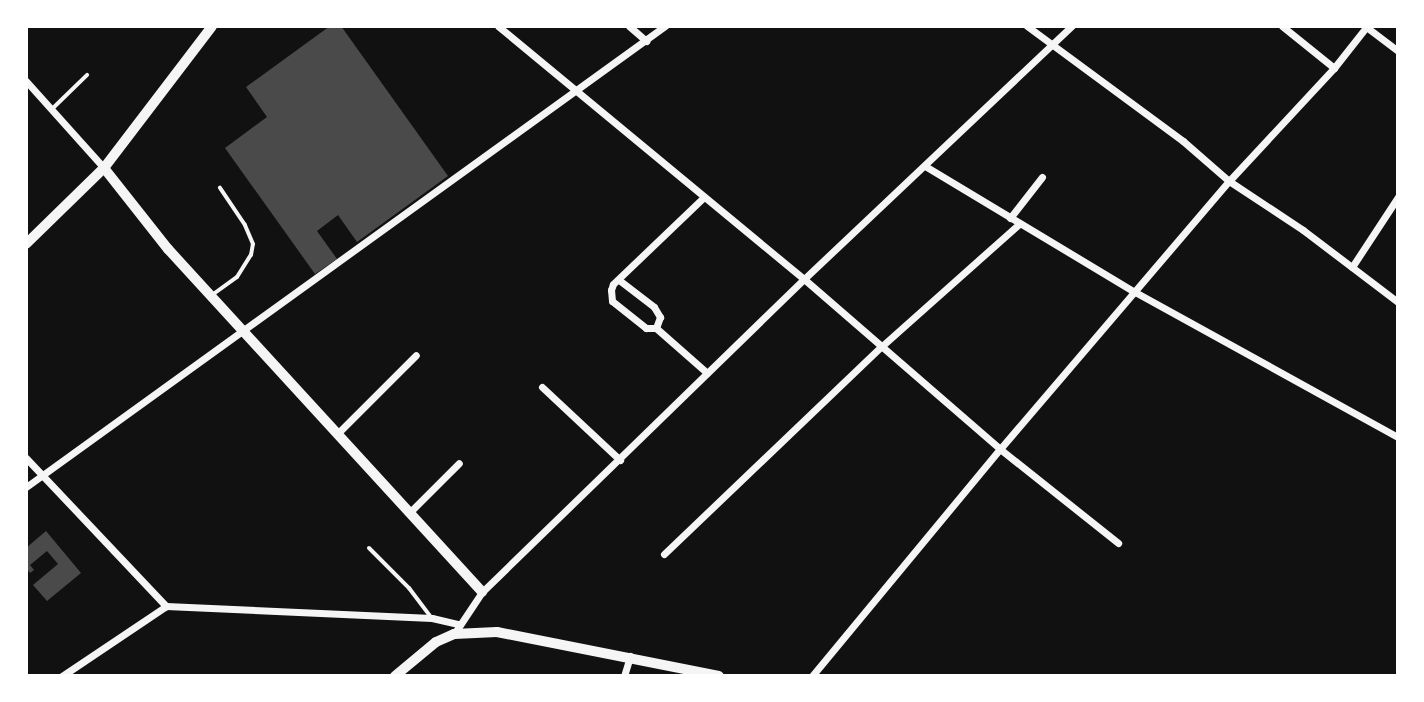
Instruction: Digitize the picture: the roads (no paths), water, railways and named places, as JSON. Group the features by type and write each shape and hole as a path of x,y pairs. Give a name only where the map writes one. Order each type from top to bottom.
{"main road":[{"path":"26,244 104,168 212,26"},
{"path":"104,168 168,249 482,592"},
{"path":"395,676 456,629 497,632 719,676"}],"street":[{"path":"498,26 804,279 1000,449 1118,543"},
{"path":"629,26 646,41"},
{"path":"26,487 665,26"},
{"path":"1027,26 1183,141 1229,181 1398,302"},
{"path":"62,676 166,606 432,618 456,629 482,592 804,279 1072,26"},
{"path":"1282,26 1334,68"},
{"path":"812,676 1000,449 1229,181 1334,68 1365,26 1398,51"},
{"path":"27,84 104,168"},
{"path":"925,166 1135,292 1398,437"},
{"path":"1010,218 1042,177"},
{"path":"1352,267 1398,197"},
{"path":"657,325 646,328 612,301 609,294 616,282 703,198"},
{"path":"664,554 882,346 1019,224"},
{"path":"616,282 654,307 657,325 707,373"},
{"path":"338,433 416,355"},
{"path":"542,387 620,460"},
{"path":"26,458 166,606"},
{"path":"410,512 459,463"},
{"path":"624,676 630,656"}],"lane":[{"path":"52,109 87,75"},
{"path":"212,295 237,277 246,265 253,244 245,225 220,188"},
{"path":"369,548 409,588 432,618"}]}
